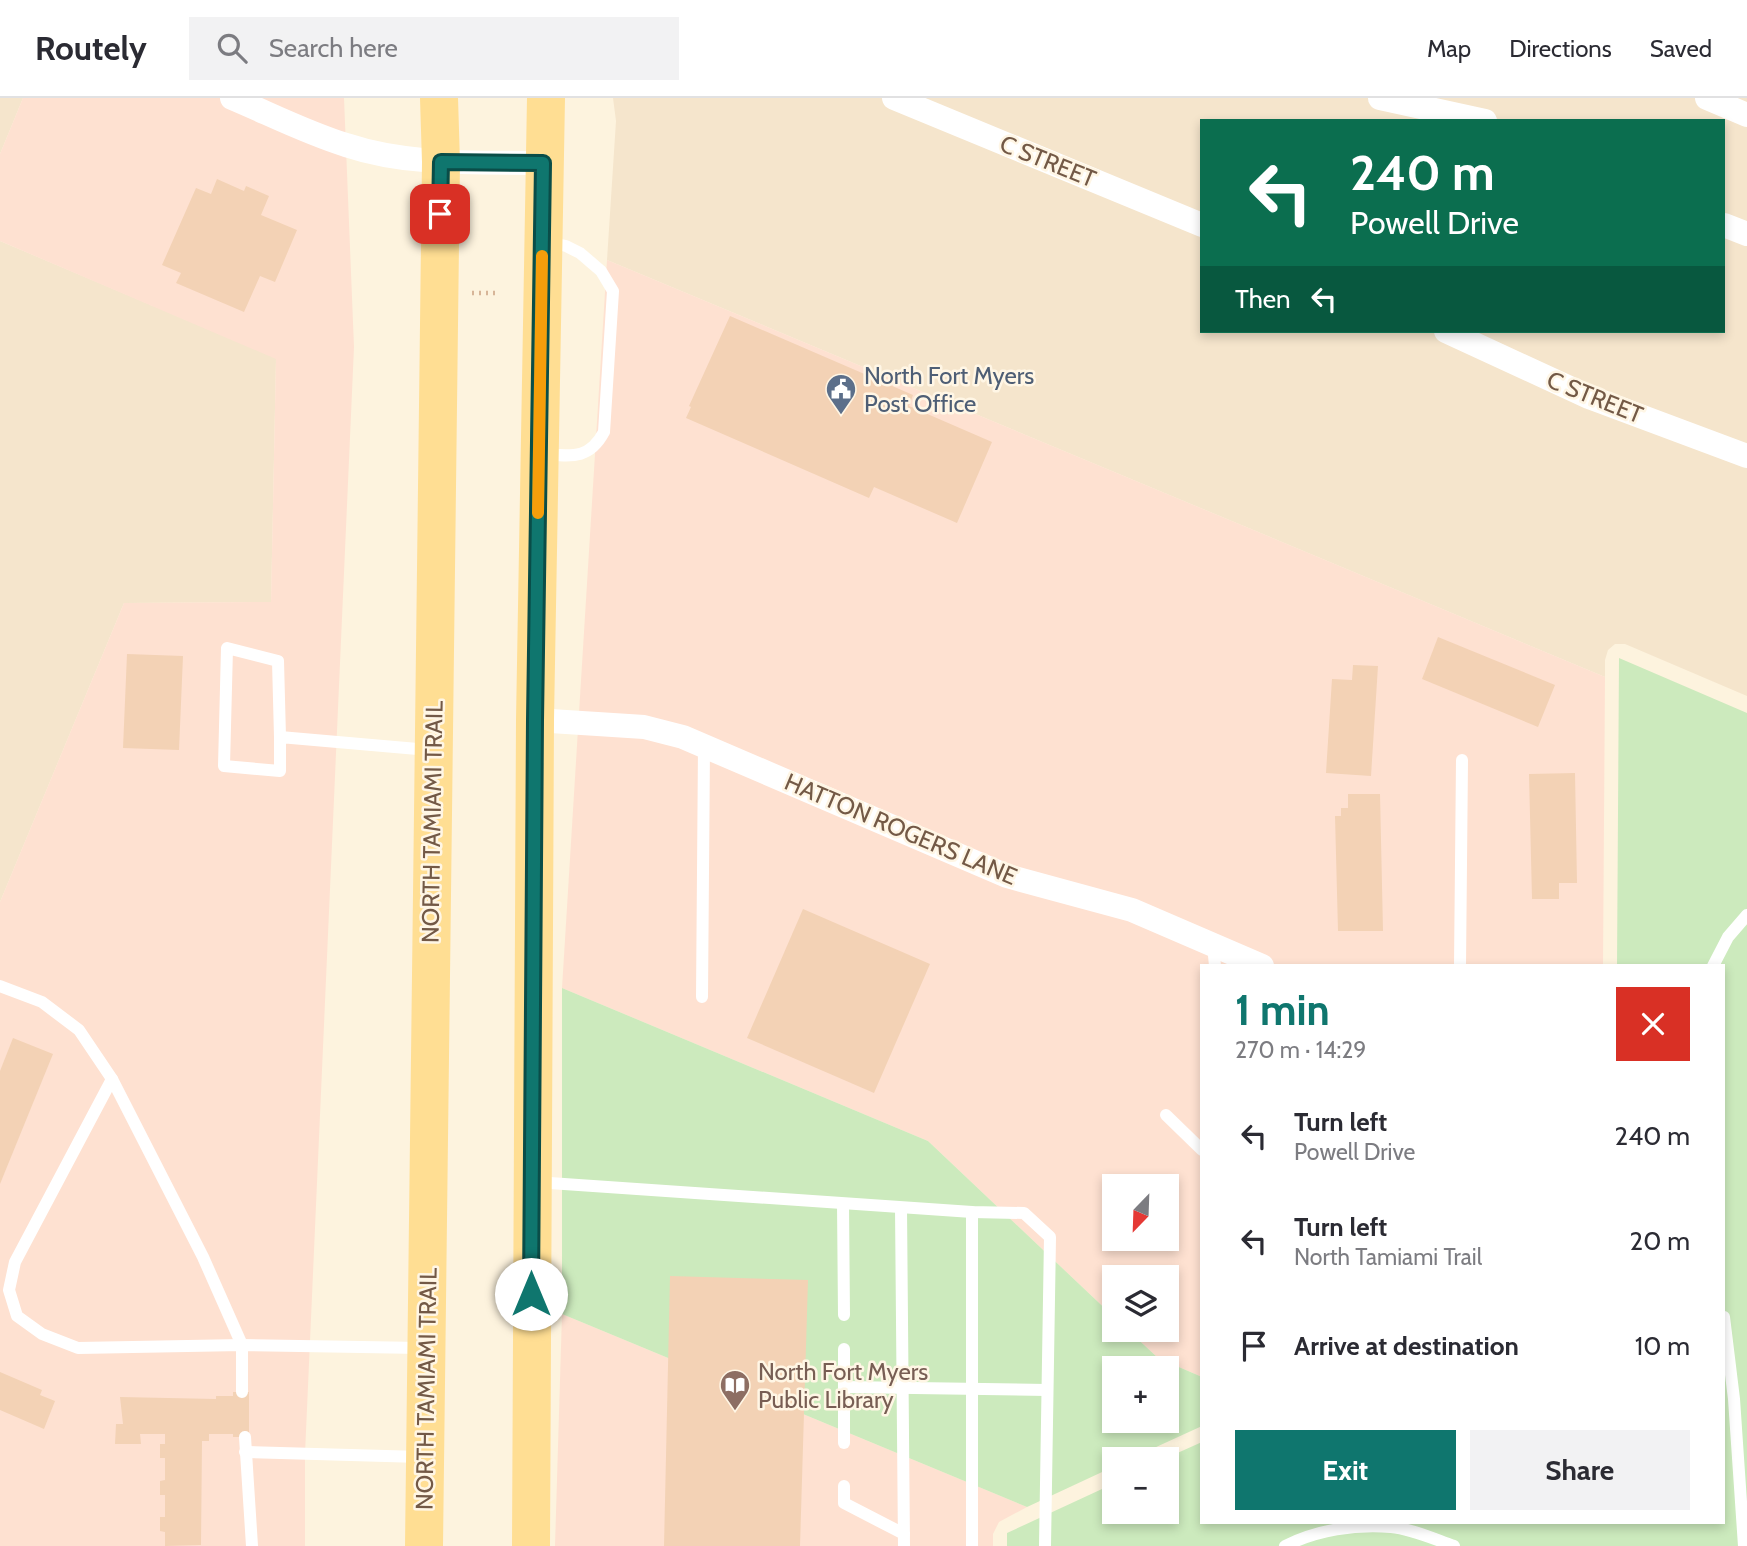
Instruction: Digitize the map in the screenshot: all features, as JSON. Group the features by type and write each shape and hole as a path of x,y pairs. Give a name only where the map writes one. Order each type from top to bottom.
{"main road":[{"name":"NORTH TAMIAMI TRAIL","path":"424,1546 441,162 439,98"},
{"path":"531,1546 535,720 546,98"}],"street":[{"path":"232,98 347,146 416,160 543,163"},
{"name":"C STREET","path":"894,98 1200,224"},
{"path":"1380,98 1393,103 1476,112"},
{"path":"1707,98 1747,115"},
{"path":"1725,225 1747,234"},
{"name":"C STREET","path":"1457,333 1589,397 1747,456"},
{"name":"HATTON ROGERS LANE","path":"535,720 644,727 683,737 1007,876 1132,910 1214,956 1252,964"}],"lane":[{"path":"539,453 576,457 597,445 604,432 613,291 601,271 580,253 566,246 542,241"},
{"path":"227,648 278,661 281,737 280,771 224,766 227,648"},
{"path":"281,737 433,750"},
{"path":"702,997 704,746"},
{"path":"1460,964 1462,760"},
{"path":"1714,964 1728,937 1747,915"},
{"path":"0,986 42,1002 79,1030 112,1079 203,1257 242,1345 242,1392"},
{"path":"112,1079 15,1262 9,1290 18,1316 42,1334 78,1348 242,1345 426,1348"},
{"path":"1166,1115 1200,1148"},
{"path":"531,1182 901,1208 1024,1213 1050,1237 1045,1546"},
{"path":"843,1204 844,1315"},
{"path":"901,1208 904,1540"},
{"path":"972,1212 972,1546"},
{"path":"1725,1325 1734,1399 1744,1546"},
{"path":"844,1349 844,1443"},
{"path":"844,1387 1047,1390"},
{"path":"244,1437 252,1546"},
{"path":"246,1452 425,1458"},
{"path":"844,1486 844,1503 904,1540"},
{"path":"1285,1546 1323,1532 1357,1526 1393,1527 1454,1546"}],"path":[{"path":"467,292 499,293"}],"shaded area":[{"path":"0,98 23,98 0,154"},
{"path":"23,98 344,98 354,347 305,1454 305,1546 0,1546 0,902 124,603 271,602 276,359 0,241 0,154"},
{"path":"613,98 1747,98 1747,696 1625,644 1615,644 1608,650 1605,677 607,260 616,121"},
{"path":"0,241 276,358 271,602 124,603 0,902"},
{"path":"607,260 1605,677 1603,964 1200,964 1200,1376 1179,1367 1179,1356 1156,1356 1141,1342 1179,1342 1179,1265 1102,1265 1102,1306 928,1141 562,988"},
{"path":"562,1314 1027,1507 999,1522 993,1534 993,1546 555,1546"}],"green space":[{"path":"1619,658 1747,713 1747,1546 1007,1546 1007,1533 1102,1489 1102,1524 1179,1524 1179,1452 1200,1443 1200,1524 1725,1524 1725,964 1617,964"},
{"path":"562,988 928,1141 1102,1306 1102,1342 1141,1342 1156,1356 1102,1356 1102,1433 1179,1433 1179,1367 1200,1376 1200,1427 1156,1447 1102,1447 1102,1472 1027,1507 562,1314"}],"building":[{"path":"217,179 244,191 246,186 269,196 261,215 297,230 275,282 260,276 244,312 176,283 181,273 162,265 196,188 211,194"},
{"path":"730,316 913,395 909,406 992,442 957,523 874,487 869,498 686,418"},
{"path":"1438,637 1555,685 1538,727 1422,679"},
{"path":"127,654 183,656 179,750 123,748"},
{"path":"1353,665 1378,666 1371,776 1326,773 1332,679 1352,680"},
{"path":"1575,773 1577,883 1559,883 1559,899 1532,899 1529,774"},
{"path":"1348,794 1380,794 1383,931 1338,931 1335,816 1341,816 1341,808 1348,808"},
{"path":"803,909 930,964 874,1093 747,1038"},
{"path":"13,1038 53,1054 0,1184 0,1071"},
{"name":"North Fort Myers Public Library","path":"670,1276 808,1280 800,1546 664,1546"},
{"path":"0,1372 42,1390 40,1395 55,1401 44,1429 0,1410"},
{"path":"233,1392 249,1392 249,1437 209,1434 209,1441 202,1441 201,1545 165,1546 165,1532 160,1531 160,1517 165,1517 165,1495 160,1495 160,1481 165,1480 165,1458 160,1458 160,1444 165,1444 165,1434 140,1434 141,1444 115,1444 116,1424 123,1424 120,1397 216,1399 216,1396 233,1396"}],"slow traffic":[{"path":"538,513 542,256"}],"place":[{"name":"North Fort Myers Post Office","path":"841,416"},
{"name":"North Fort Myers Public Library","path":"735,1412"}],"route":[{"path":"440,214 441,162 543,163 531,1294"}]}
